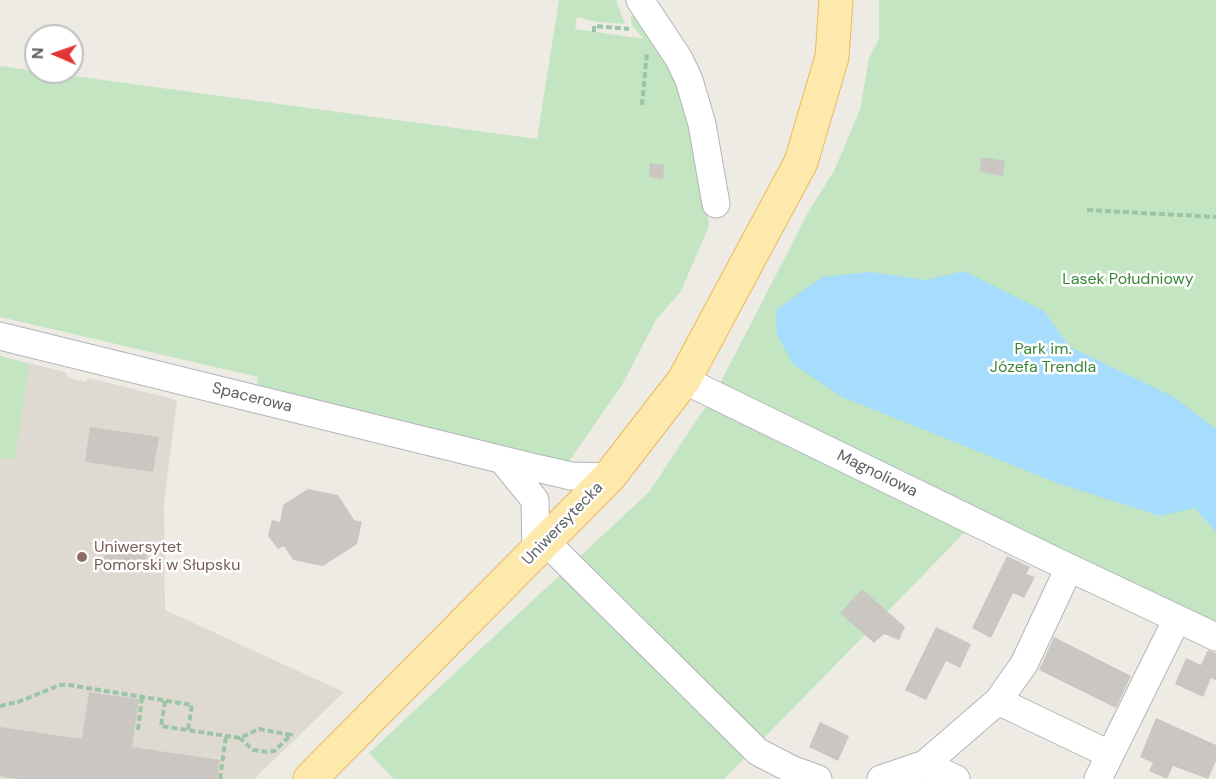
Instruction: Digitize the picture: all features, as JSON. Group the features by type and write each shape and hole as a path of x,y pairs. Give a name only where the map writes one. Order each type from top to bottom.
{"main road":[{"name":"Uniwersytecka","path":"310,779 609,477 684,380 801,162 832,57 836,0"}],"street":[{"path":"640,0 679,59 689,80 702,124 716,204"},
{"name":"Spacerowa","path":"0,336 571,476 609,477"},
{"name":"Magnoliowa","path":"684,380 1069,568 1216,637"},
{"path":"503,460 535,500 541,547 758,752 793,771 818,779"},
{"path":"881,779 925,764 998,702 1024,664 1069,568"},
{"path":"1098,779 1177,619"},
{"path":"998,702 1109,754"},
{"path":"925,764 956,779"}],"path":[{"path":"594,32 594,26 629,29"},
{"path":"642,105 648,41"},
{"path":"1087,210 1216,217"},
{"path":"0,706 18,702 60,685 192,705 188,730"},
{"path":"138,730 142,697"},
{"path":"165,701 161,726 240,738 259,729 291,735 274,751 267,752 253,750 240,738"},
{"path":"220,779 226,736"}],"shaded area":[{"name":"Uniwersytet Pomorski w Słupsku","path":"0,356 65,372 69,378 85,382 89,378 177,400 164,503 165,610 344,692 254,779 0,779"}],"green space":[{"path":"559,0 616,0 625,24 597,22 577,17 575,29 644,39 632,26 631,17 637,14 659,48 682,95 706,194 709,226 681,291 656,320 622,385 567,464 256,390 258,377 0,317 0,66 24,69 24,84 84,84 84,77 537,139"},
{"name":"Park im. Józefa Trendla","path":"879,0 1216,0 1216,634 716,391 810,209 834,171 860,110 869,58 879,39"},
{"path":"0,356 29,364 15,459 0,458"},
{"path":"710,400 971,526 724,779 394,779 369,753 649,492"}],"water":[{"path":"964,271 1044,311 1070,347 1174,397 1216,429 1216,532 1195,508 1160,516 1057,483 842,397 793,364 777,335 776,310 822,277 870,272 926,280"}],"building":[{"path":"981,157 1005,161 1003,176 980,172"},
{"path":"650,163 664,165 663,179 649,177"},
{"path":"90,427 159,437 153,472 85,462"},
{"path":"308,489 338,495 354,520 362,522 357,544 323,566 293,560 284,546 278,549 268,536 272,520 280,522 283,505"},
{"path":"105,546 147,551 146,565 104,560"},
{"path":"1007,556 1030,567 1026,574 1035,577 1024,598 1013,593 991,638 972,628"},
{"path":"862,589 905,627 899,640 884,634 874,643 840,613"},
{"path":"936,627 971,644 960,668 946,661 926,700 905,690"},
{"path":"1054,637 1131,676 1116,708 1039,670"},
{"path":"1208,650 1216,653 1216,680 1211,678 1203,697 1175,684 1186,658 1201,665"},
{"path":"89,692 139,699 132,747 220,760 217,779 17,779 0,776 0,727 82,739"},
{"path":"1156,718 1216,745 1216,761 1208,779 1173,766 1167,779 1149,771 1153,763 1140,757"},
{"path":"820,722 849,736 838,761 809,747"}],"place":[{"name":"Uniwersytet Pomorski w Słupsku","path":"82,557"}],"park label":[{"name":"Lasek Południowy","path":"1128,280"}]}
